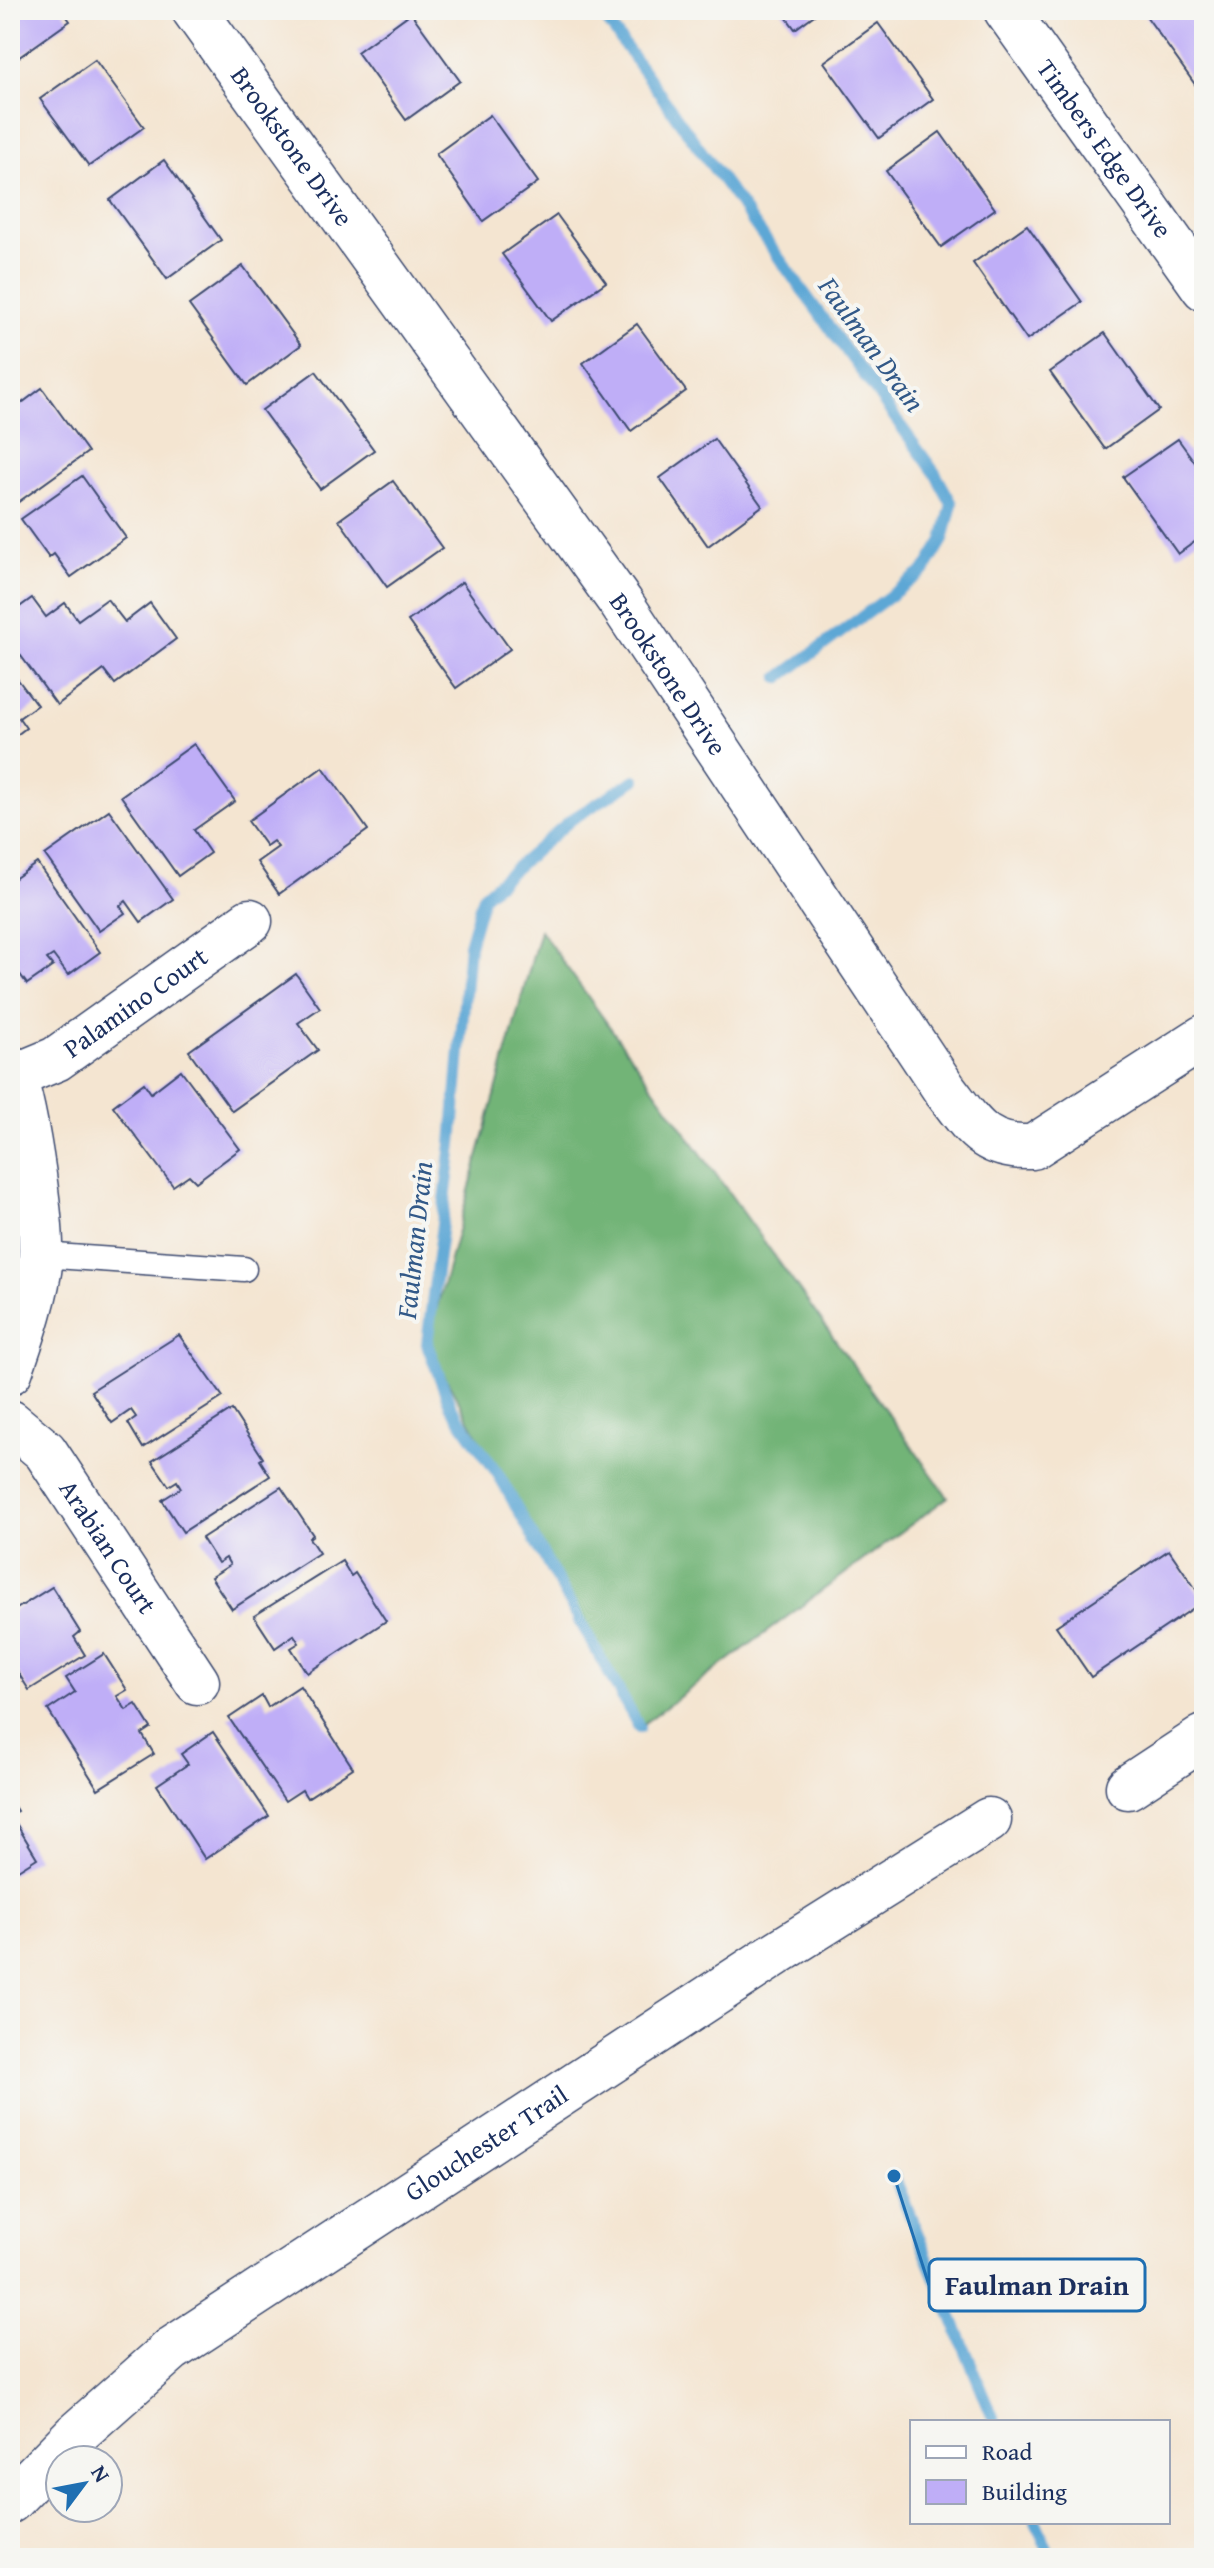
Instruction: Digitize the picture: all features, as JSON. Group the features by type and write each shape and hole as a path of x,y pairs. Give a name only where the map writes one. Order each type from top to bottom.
{"street":[{"name":"Brookstone Drive","path":"194,10 621,603 937,1077 976,1130 1007,1148 1033,1147 1204,1037"},
{"name":"Timbers Edge Drive","path":"1006,10 1204,288"},
{"name":"Palamino Court","path":"12,1072 56,1059 250,921"},
{"path":"10,1372 23,1336 41,1255 21,1170 12,1072"},
{"name":"Arabian Court","path":"10,1422 45,1451 197,1682"},
{"path":"1128,1787 1204,1737"},
{"name":"Glouchester Trail","path":"10,2501 76,2434 172,2349 777,1953 989,1820"}],"lane":[{"path":"41,1255 244,1269"}],"green space":[{"path":"540,930 948,1497 639,1727 427,1344"}],"building":[{"path":"10,10 62,10 70,21 15,60 10,52"},
{"path":"781,10 821,10 795,29"},
{"path":"1148,10 1204,10 1204,86 1199,90 1144,13"},
{"path":"411,13 460,81 406,120 357,52"},
{"path":"878,23 933,99 879,138 824,62"},
{"path":"95,60 144,127 89,166 40,99"},
{"path":"490,115 538,182 483,221 436,154"},
{"path":"940,132 995,209 941,247 886,171"},
{"path":"164,160 221,240 167,279 110,200"},
{"path":"557,215 606,282 551,321 502,254"},
{"path":"1027,225 1082,302 1027,340 973,263"},
{"path":"243,266 301,345 247,385 189,305"},
{"path":"637,324 686,391 631,431 583,363"},
{"path":"1105,333 1159,410 1105,449 1050,372"},
{"path":"316,371 374,450 320,489 262,410"},
{"path":"42,388 88,452 10,508 10,412"},
{"path":"714,439 762,506 708,546 660,478"},
{"path":"1178,439 1204,475 1204,535 1178,554 1123,477"},
{"path":"82,476 126,538 71,577 54,554 49,558 21,519"},
{"path":"393,481 442,548 387,587 339,520"},
{"path":"462,582 510,649 456,688 408,621"},
{"path":"32,598 46,617 65,603 78,620 107,599 125,622 150,603 176,639 115,684 104,670 57,705 10,641 10,614"},
{"path":"10,669 37,705 19,718 26,728 10,740"},
{"path":"194,744 235,801 194,830 210,853 178,876 121,796"},
{"path":"323,767 368,830 279,894 257,862 278,847 273,841 266,846 248,821"},
{"path":"109,810 173,899 141,922 126,901 120,906 125,913 99,931 45,855"},
{"path":"37,863 100,952 68,975 53,955 47,959 53,966 27,984 10,960 10,882"},
{"path":"296,974 320,1008 298,1023 318,1050 232,1111 189,1051"},
{"path":"181,1070 240,1149 196,1182 189,1175 173,1186 113,1106 144,1083 151,1093"},
{"path":"179,1335 223,1397 143,1448 128,1423 136,1417 131,1410 112,1423 91,1391"},
{"path":"232,1410 263,1458 260,1460 270,1476 183,1532 162,1500 181,1488 177,1481 169,1486 152,1461"},
{"path":"281,1487 313,1535 309,1538 319,1553 232,1609 211,1577 230,1565 226,1558 218,1563 202,1538"},
{"path":"1169,1550 1204,1601 1091,1677 1056,1626"},
{"path":"342,1561 351,1576 355,1573 386,1621 307,1673 291,1648 299,1643 294,1635 275,1648 254,1616"},
{"path":"52,1587 80,1632 74,1637 85,1655 29,1690 10,1660 10,1613"},
{"path":"104,1654 127,1690 117,1696 126,1710 136,1704 151,1728 142,1734 154,1754 98,1789 48,1710 75,1692 66,1678"},
{"path":"300,1686 353,1768 307,1798 302,1790 285,1801 229,1718 262,1696 268,1707"},
{"path":"213,1732 269,1816 205,1859 157,1785 188,1764 181,1754"},
{"path":"10,1800 17,1811 11,1815 37,1858 10,1875"}],"waterway":[{"name":"Faulman Drain","path":"599,10 935,473 952,504 943,540 925,570 779,678"},
{"name":"Faulman Drain","path":"635,780 572,819 483,896 469,945 452,1144 427,1344 451,1407 498,1474 639,1727"},
{"name":"Faulman Drain","path":"894,2176 994,2420"},
{"name":"Faulman Drain","path":"1037,2524 1051,2558"}],"place":[{"name":"Faulman Drain","path":"894,2176"}]}
